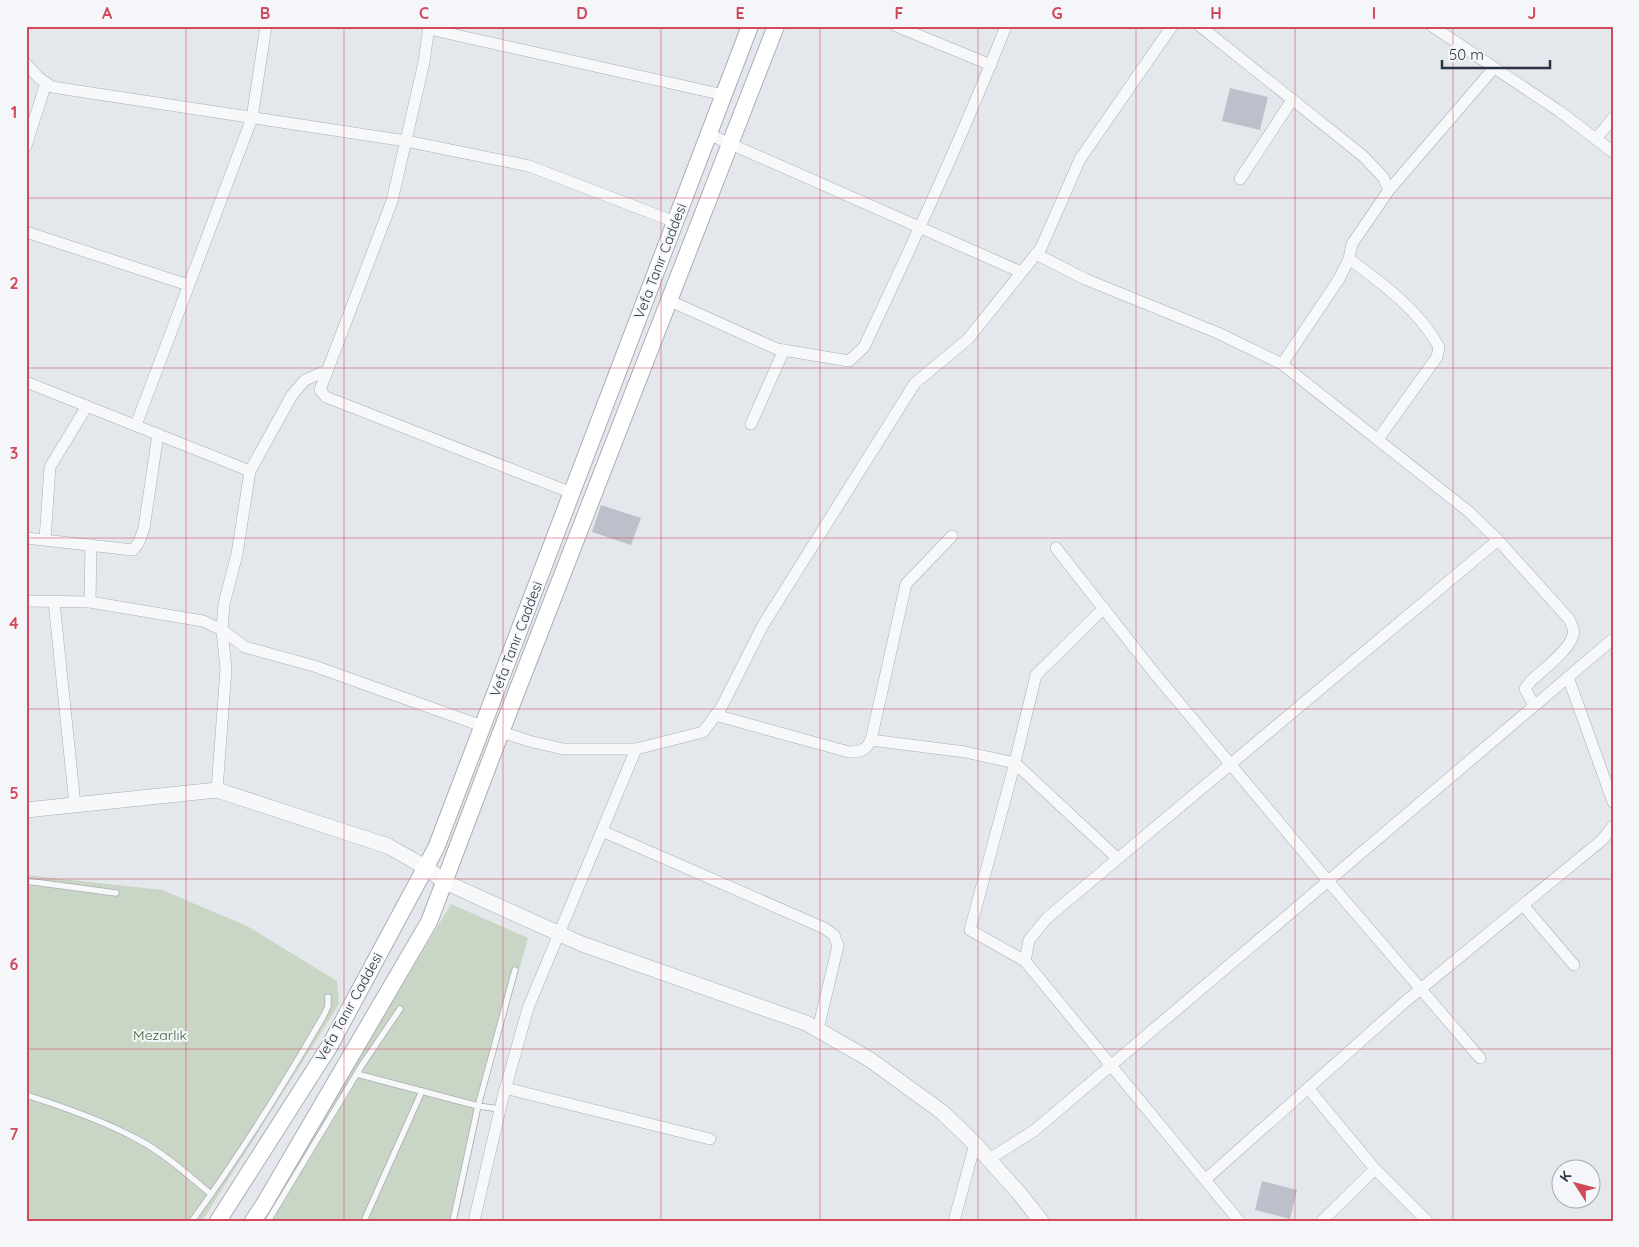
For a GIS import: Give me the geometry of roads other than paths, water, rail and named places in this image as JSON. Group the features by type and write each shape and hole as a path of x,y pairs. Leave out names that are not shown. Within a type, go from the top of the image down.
{"main road":[{"name":"Vefa Tanır Caddesi","path":"218,1221 329,1047 436,848 750,26"},
{"name":"Vefa Tanır Caddesi","path":"253,1221 429,922 668,300 776,26"}],"street":[{"path":"136,425 252,118 266,26"},
{"path":"896,26 991,65"},
{"path":"668,300 777,349 849,361 857,355 864,348 921,228 970,118 1006,26"},
{"path":"501,732 563,749 636,749 703,732 721,708 763,625 915,383 968,339 1041,248 1080,159 1172,26"},
{"path":"1200,26 1363,156 1383,177 1389,190"},
{"path":"1432,26 1559,112 1613,152"},
{"path":"572,493 326,397 320,390 392,201 424,62 429,27 724,94"},
{"path":"26,64 52,87 406,141 529,166 675,222"},
{"path":"1282,364 1339,279 1349,260 1352,244 1389,190 1494,68"},
{"path":"26,146 46,83"},
{"path":"1240,179 1292,100"},
{"path":"1596,139 1613,118"},
{"path":"708,134 1021,272"},
{"path":"26,232 188,285"},
{"path":"1036,254 1086,279 1218,333 1282,364 1468,510 1498,540 1569,620 1574,634 1568,646 1525,689 1534,705"},
{"path":"1349,260 1419,316 1439,347 1437,357 1378,439"},
{"path":"751,424 784,350"},
{"path":"217,790 226,669 222,630 224,604 237,554 250,471 292,395 305,380 326,371"},
{"path":"26,382 250,471"},
{"path":"45,539 50,467 87,406"},
{"path":"26,538 133,550 139,542 144,528 158,434"},
{"path":"715,715 849,752 860,752 867,748 871,740 906,584 952,536"},
{"path":"1025,961 1028,940 1047,918 1498,540"},
{"path":"90,602 91,545"},
{"path":"1056,548 1155,674 1328,881 1480,1058"},
{"path":"26,601 90,602 203,621 222,630 245,647 314,666 482,726"},
{"path":"54,602 75,805"},
{"path":"1104,608 1036,675 1015,763 970,930 1025,961 1239,1221"},
{"path":"988,1160 1035,1130 1613,639"},
{"path":"1568,677 1613,802"},
{"path":"871,740 965,752 1015,763 1117,858"},
{"path":"474,1221 505,1088 528,1008 636,749"},
{"path":"26,810 217,790 388,846 426,867 444,882 582,944 806,1022 869,1059 935,1106 975,1144 1019,1193 1041,1221"},
{"path":"1206,1179 1421,989 1602,840 1613,826"},
{"path":"602,831 824,928 834,935 838,946 818,1029"},
{"path":"1523,905 1574,964"},
{"path":"505,1088 710,1139"},
{"path":"1308,1088 1375,1169 1427,1221"},
{"path":"954,1221 975,1144"},
{"path":"1322,1221 1375,1169"}],"lane":[{"path":"26,881 116,893"},
{"path":"453,1221 478,1106 515,970"},
{"path":"192,1221 246,1144 319,1024 328,1006 328,997"},
{"path":"268,1221 356,1074 400,1010"},
{"path":"356,1074 478,1106 500,1109"},
{"path":"364,1221 422,1091"},
{"path":"26,1095 118,1129 139,1140 170,1161 211,1194"}],"park label":[{"name":"Mezarlık","path":"160,1035"}]}
